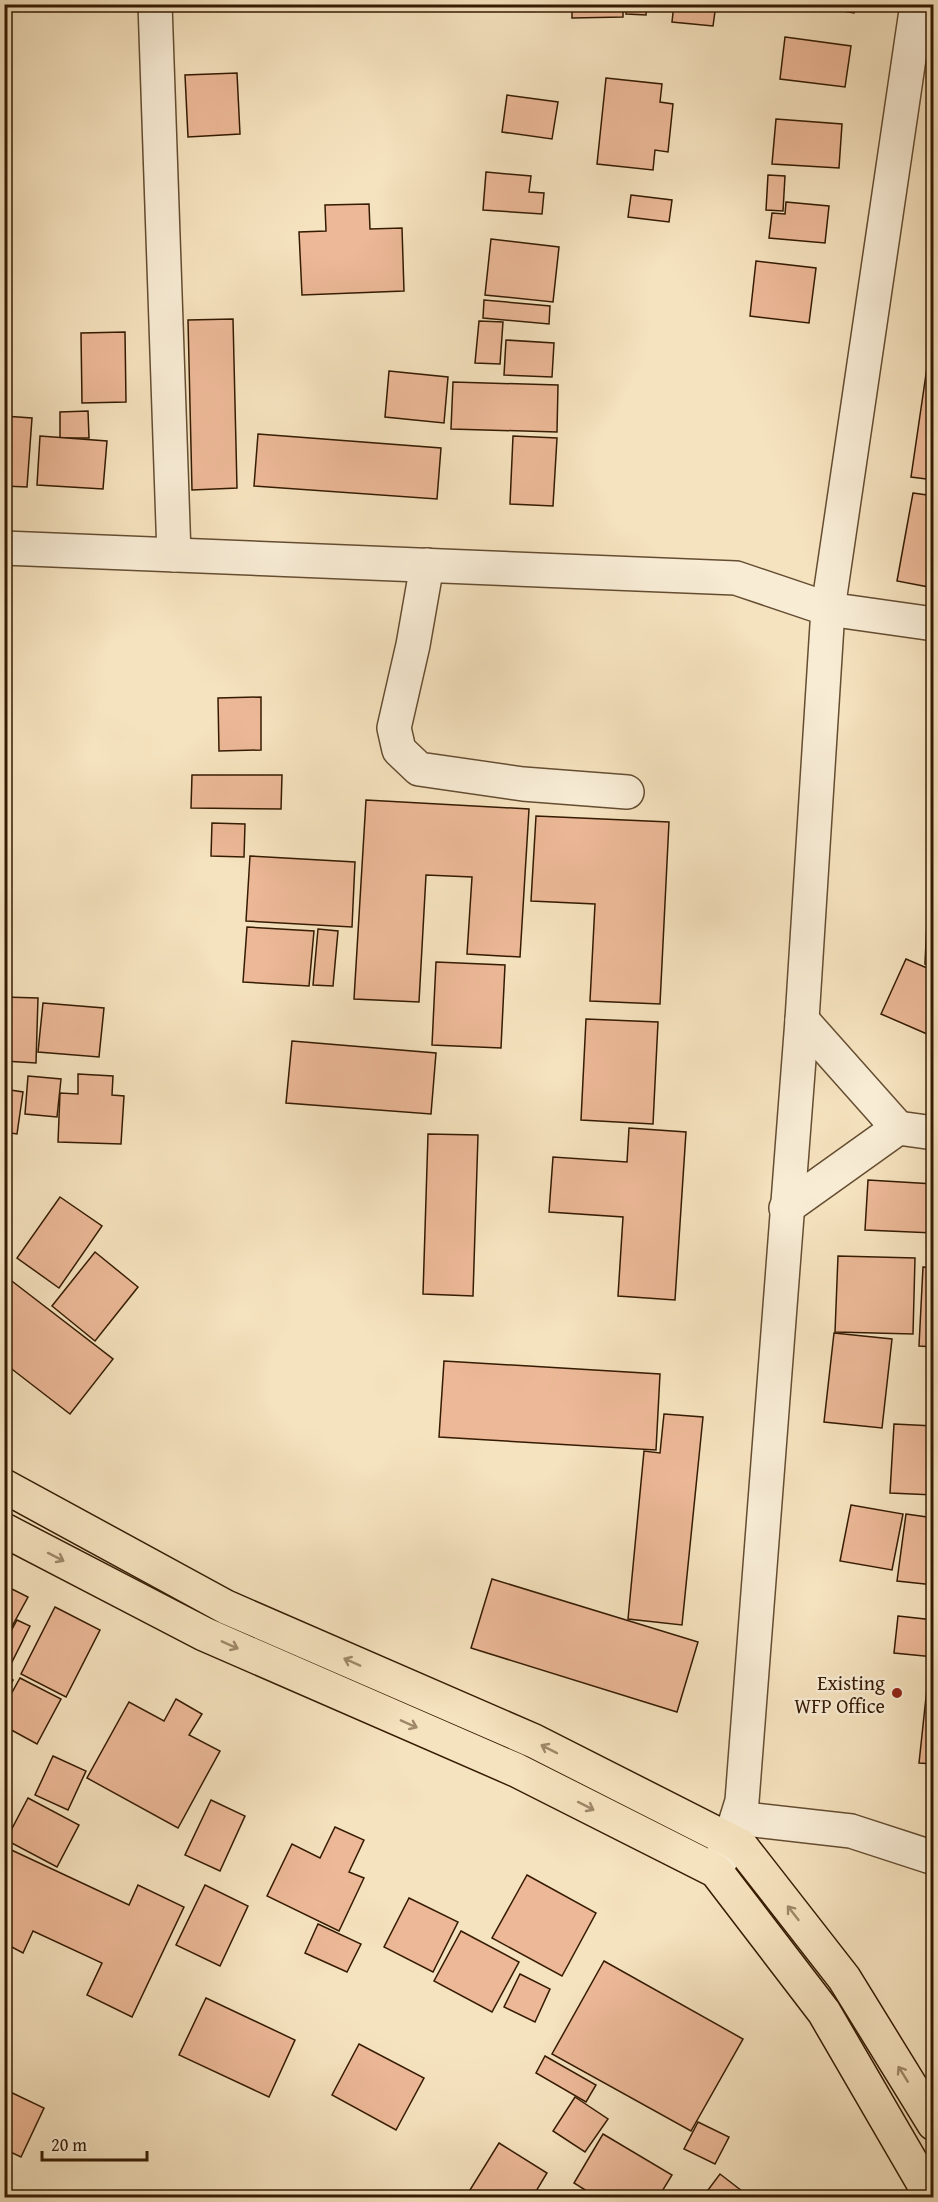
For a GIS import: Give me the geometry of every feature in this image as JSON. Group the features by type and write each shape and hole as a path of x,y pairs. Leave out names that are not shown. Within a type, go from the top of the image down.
{"main road":[{"path":"4,1486 226,1607 734,1829 741,1846 844,1978 933,2124"},
{"path":"4,1530 204,1634 516,1770 716,1871 824,2012 932,2198"}],"street":[{"path":"154,4 174,555"},
{"path":"716,1871 734,1829 742,1801 802,1020 828,609 917,4"},
{"path":"4,548 736,578 828,609 933,624"},
{"path":"427,566 413,645 394,728 399,750 419,769 523,784 627,792"},
{"path":"802,1020 898,1128 933,1133"},
{"path":"786,1208 898,1128"},
{"path":"734,1829 851,1831 933,1858"}],"building":[{"path":"572,4 623,4 623,17 572,18"},
{"path":"627,4 647,4 646,15 626,14"},
{"path":"674,4 716,4 713,26 672,22"},
{"path":"801,4 855,4 854,13"},
{"path":"785,37 851,46 845,87 780,79"},
{"path":"237,73 240,134 188,137 185,75"},
{"path":"606,78 662,84 660,102 673,104 668,152 655,150 653,170 597,164"},
{"path":"507,95 558,102 552,139 502,132"},
{"path":"776,119 842,124 839,168 772,164"},
{"path":"486,172 531,176 529,192 544,193 542,214 483,210"},
{"path":"768,175 785,176 783,211 766,210"},
{"path":"631,195 672,200 669,222 628,217"},
{"path":"786,202 829,206 825,243 769,238 772,213 785,214"},
{"path":"369,204 370,229 402,228 404,291 302,295 299,232 326,231 325,205"},
{"path":"491,239 559,247 553,302 485,295"},
{"path":"756,261 816,268 809,323 750,316"},
{"path":"484,300 550,306 549,324 483,318"},
{"path":"233,319 237,488 192,490 188,320"},
{"path":"479,321 503,322 500,364 475,363"},
{"path":"125,332 126,402 82,403 81,333"},
{"path":"506,340 554,343 552,377 504,375"},
{"path":"931,340 934,341 934,480 911,477"},
{"path":"389,371 448,377 444,423 385,417"},
{"path":"453,382 558,385 557,432 451,429"},
{"path":"88,411 89,438 60,438 60,412"},
{"path":"4,416 32,418 27,487 4,486"},
{"path":"258,434 441,448 437,499 254,486"},
{"path":"40,436 107,441 103,489 37,485"},
{"path":"513,436 557,438 553,506 510,504"},
{"path":"913,493 934,496 934,588 897,581"},
{"path":"261,697 261,750 219,751 218,698"},
{"path":"934,746 934,816 930,816"},
{"path":"192,775 282,775 281,809 191,808"},
{"path":"366,800 529,809 520,957 467,954 472,877 426,875 419,1002 354,999"},
{"path":"536,816 669,822 660,1004 590,1001 595,904 531,901"},
{"path":"212,823 245,824 244,857 211,856"},
{"path":"250,856 355,862 352,927 246,921"},
{"path":"929,874 934,874 934,965 925,964"},
{"path":"247,927 314,931 309,986 243,982"},
{"path":"318,929 338,931 333,986 313,985"},
{"path":"906,959 934,971 934,1037 881,1014"},
{"path":"436,962 505,965 501,1048 432,1045"},
{"path":"4,997 38,998 36,1063 4,1061"},
{"path":"43,1003 104,1008 99,1057 38,1052"},
{"path":"586,1019 658,1022 653,1124 581,1120"},
{"path":"292,1041 436,1053 431,1114 286,1103"},
{"path":"78,1074 113,1076 112,1095 124,1096 121,1144 58,1142 60,1093 78,1094"},
{"path":"28,1076 61,1079 57,1117 25,1114"},
{"path":"4,1089 23,1092 17,1134 4,1132"},
{"path":"629,1128 686,1132 675,1300 618,1296 623,1217 549,1212 553,1157 627,1162"},
{"path":"428,1134 478,1135 473,1296 423,1294"},
{"path":"868,1180 934,1184 934,1233 865,1230"},
{"path":"60,1197 102,1226 59,1288 17,1258"},
{"path":"95,1252 138,1287 95,1341 52,1306"},
{"path":"838,1256 915,1258 913,1334 835,1332"},
{"path":"923,1267 934,1268 934,1347 919,1346"},
{"path":"4,1275 113,1359 70,1414 4,1363"},
{"path":"834,1333 892,1339 882,1428 824,1422"},
{"path":"444,1361 660,1374 656,1450 439,1437"},
{"path":"664,1414 703,1417 682,1625 628,1619 644,1451 660,1453"},
{"path":"894,1424 934,1426 934,1495 890,1493"},
{"path":"851,1505 903,1514 892,1570 840,1561"},
{"path":"906,1514 934,1518 934,1585 897,1581"},
{"path":"492,1579 698,1642 677,1712 471,1648"},
{"path":"4,1585 28,1597 4,1641"},
{"path":"55,1607 100,1630 66,1697 21,1674"},
{"path":"898,1616 934,1620 934,1657 894,1653"},
{"path":"17,1620 30,1626 5,1676 13,1680 4,1698 4,1644"},
{"path":"929,1669 934,1669 934,1764 919,1763"},
{"path":"20,1678 61,1699 37,1744 4,1726 4,1707"},
{"path":"176,1699 202,1714 189,1735 220,1751 178,1828 87,1778 129,1702 164,1721"},
{"path":"53,1756 86,1771 68,1810 35,1795"},
{"path":"28,1798 79,1825 57,1867 6,1840"},
{"path":"211,1800 245,1816 220,1871 185,1855"},
{"path":"335,1827 364,1840 349,1872 364,1878 339,1931 267,1896 292,1844 320,1858"},
{"path":"5,1847 129,1905 138,1885 184,1907 132,2017 87,1995 102,1963 33,1931 23,1953 10,1946 4,1958"},
{"path":"527,1875 596,1913 562,1976 492,1938"},
{"path":"205,1885 248,1906 220,1966 176,1945"},
{"path":"409,1898 458,1922 433,1972 384,1947"},
{"path":"318,1924 361,1944 347,1972 305,1953"},
{"path":"461,1931 519,1962 492,2012 434,1981"},
{"path":"604,1961 743,2039 691,2131 552,2054"},
{"path":"520,1974 550,1989 535,2022 504,2007"},
{"path":"206,1998 295,2040 269,2097 179,2055"},
{"path":"359,2044 424,2078 396,2130 332,2095"},
{"path":"545,2056 596,2085 586,2102 536,2073"},
{"path":"4,2089 44,2108 21,2157 4,2149"},
{"path":"575,2097 608,2119 585,2152 553,2131"},
{"path":"698,2122 729,2137 715,2164 684,2149"},
{"path":"603,2134 672,2175 658,2198 598,2198 574,2183"},
{"path":"499,2143 547,2173 532,2198 465,2198"},
{"path":"720,2174 751,2198 702,2198"}],"place":[{"name":"Existing WFP Office","path":"897,1693"}]}
